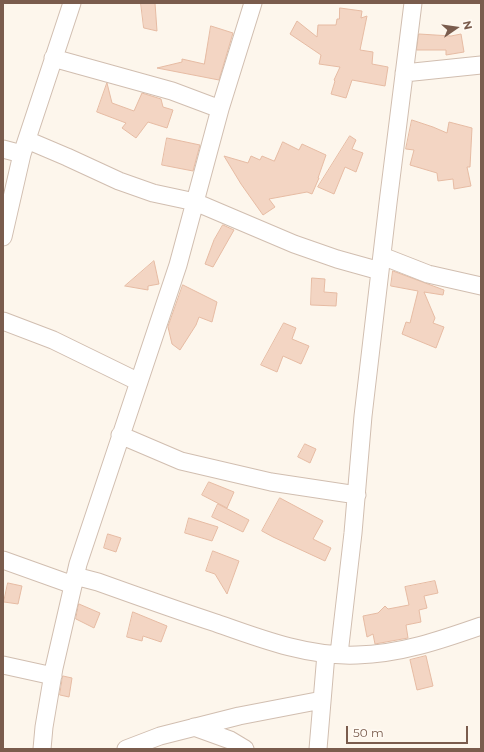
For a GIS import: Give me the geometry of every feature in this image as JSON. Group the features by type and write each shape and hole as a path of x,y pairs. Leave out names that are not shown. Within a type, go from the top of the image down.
{"street":[{"path":"3,237 24,147 72,3"},
{"path":"42,749 44,727 53,676 78,564 178,265 220,109 253,3"},
{"path":"318,749 322,700 332,654 357,495 364,416 381,264 413,3"},
{"path":"53,58 172,91 220,109"},
{"path":"404,73 481,65"},
{"path":"3,149 24,147 68,157 119,181 152,192 195,202 294,244 337,259 381,264 481,286"},
{"path":"3,321 53,340 139,382"},
{"path":"120,435 181,461 271,482 357,495"},
{"path":"3,560 74,580 98,582 272,643 316,653 357,656 406,650 481,626"},
{"path":"3,666 53,676"},
{"path":"126,749 160,736 194,727 239,716 322,700"},
{"path":"194,727 230,740 245,749"}],"building":[{"path":"141,3 155,3 157,31 144,28"},
{"path":"340,8 362,11 361,18 367,16 360,50 373,52 372,64 388,67 385,86 352,80 346,98 331,94 334,80 340,67 319,64 321,55 290,34 297,21 317,37 318,25 336,25 337,19 339,19"},
{"path":"211,26 233,33 219,80 157,68 182,62 182,59 204,64"},
{"path":"419,34 451,36 461,34 464,52 446,55 446,50 417,50"},
{"path":"107,83 112,103 134,111 142,93 161,99 163,107 173,110 167,128 148,122 136,138 122,128 126,123 97,112"},
{"path":"412,120 447,133 449,122 472,128 470,167 467,167 471,186 454,189 453,179 438,181 437,173 410,165 414,150 406,149"},
{"path":"350,136 356,140 352,149 363,153 356,172 345,167 334,194 318,187"},
{"path":"167,138 200,145 193,171 162,165"},
{"path":"283,142 299,150 302,144 326,155 312,194 307,192 269,199 275,207 263,215 241,184 224,156 248,163 251,156 260,160 262,156 274,161"},
{"path":"223,225 234,230 213,267 205,264 214,240"},
{"path":"154,261 159,284 148,286 148,290 125,286"},
{"path":"393,271 444,290 443,295 424,292 435,318 433,323 444,327 436,348 402,334 406,322 410,323 418,291 391,286"},
{"path":"312,278 325,279 324,292 337,293 336,306 311,305"},
{"path":"183,285 217,302 212,322 199,317 196,325 180,350 172,344 168,327"},
{"path":"284,323 296,328 292,339 309,346 301,364 283,356 277,372 261,365"},
{"path":"305,444 316,449 310,463 298,457"},
{"path":"209,482 234,492 227,508 202,495"},
{"path":"280,498 323,521 313,539 331,548 325,561 262,531"},
{"path":"218,504 249,520 243,532 212,517"},
{"path":"189,518 218,527 212,541 185,533"},
{"path":"108,534 121,538 116,552 104,548"},
{"path":"213,551 239,561 227,594 215,574 206,571"},
{"path":"435,581 438,593 424,596 427,608 419,610 421,622 406,625 408,638 375,644 373,634 367,637 363,616 378,613 385,606 388,609 409,605 405,587"},
{"path":"8,583 22,586 18,604 4,602"},
{"path":"79,604 100,613 94,628 76,619"},
{"path":"133,612 167,626 161,642 143,636 142,641 127,637"},
{"path":"426,656 433,686 417,690 410,660"},
{"path":"63,676 72,678 69,697 60,695"}]}
